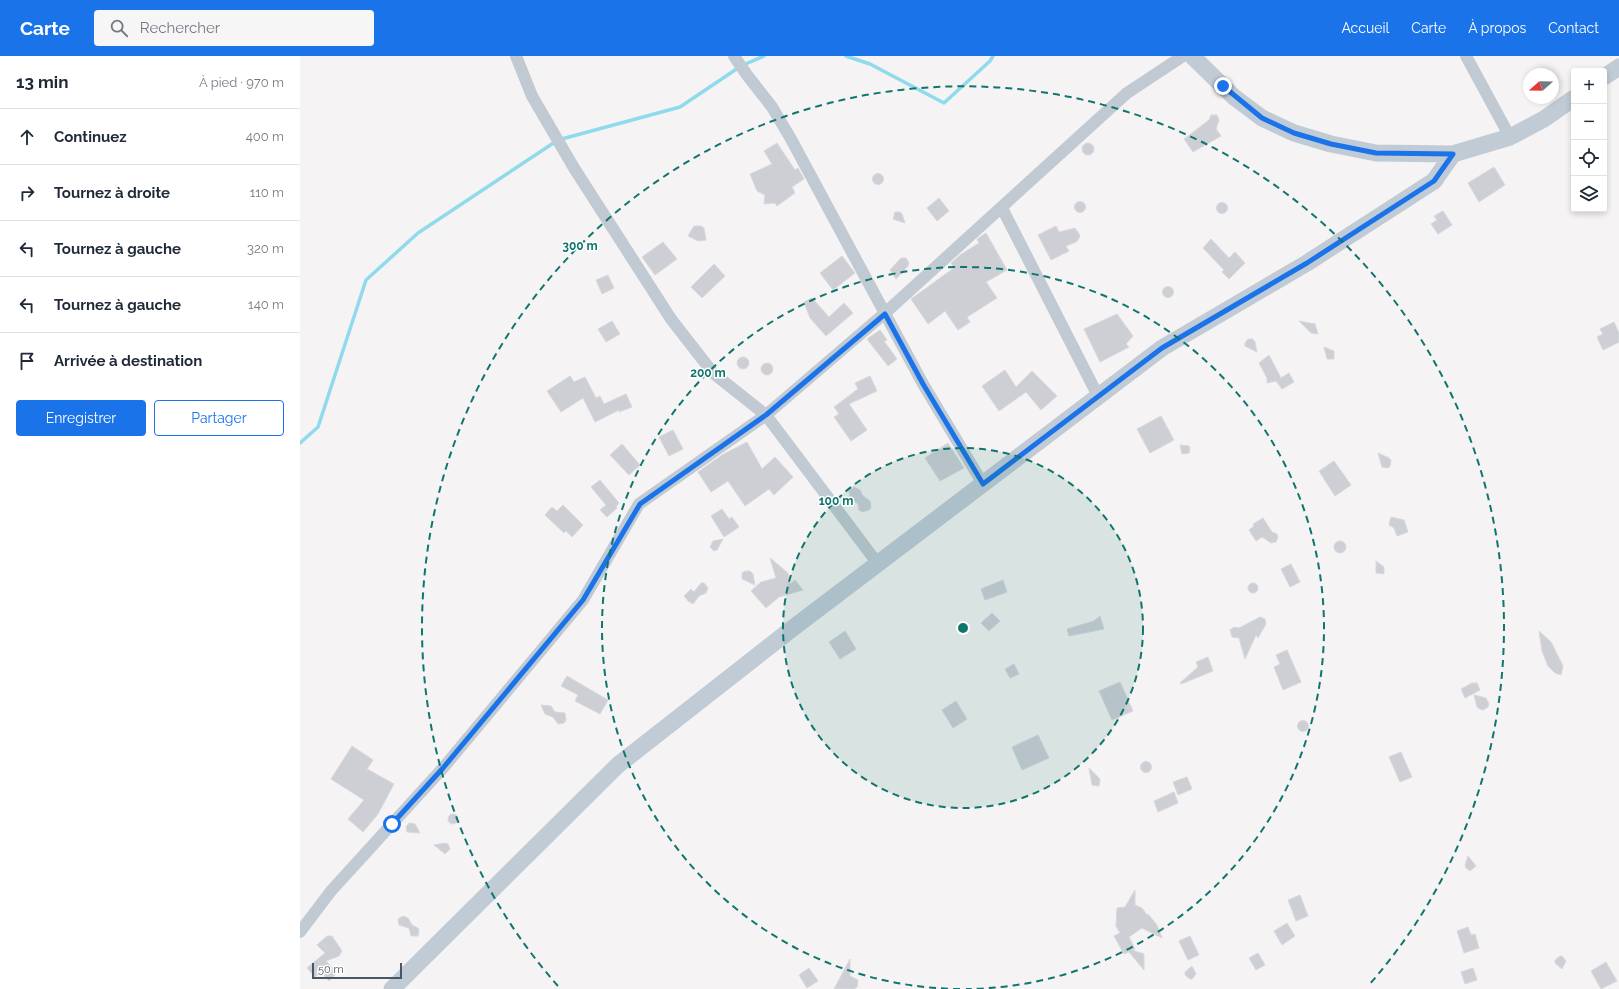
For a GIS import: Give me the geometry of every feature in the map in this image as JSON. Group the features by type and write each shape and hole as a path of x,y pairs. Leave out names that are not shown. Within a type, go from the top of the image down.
{"street":[{"path":"516,56 532,96 574,168 671,319 713,373 766,415 878,564"},
{"path":"734,56 772,107 791,139 923,384 983,484"},
{"path":"300,932 330,891 443,768 583,600 640,504 766,415 885,314 1127,92 1183,56"},
{"path":"1192,56 1234,97 1262,118 1294,133 1331,144 1376,153 1453,154 1510,137 1544,119 1571,100"},
{"path":"1466,56 1510,137"},
{"path":"1607,75 1619,67"},
{"path":"392,989 618,765 878,564 1162,348 1307,263 1434,181 1453,154"},
{"path":"1002,208 1098,396"}],"building":[{"path":"1211,115 1217,115 1219,120 1216,129 1221,136 1193,152 1184,139 1209,120"},
{"path":"777,143 795,170 798,168 804,179 792,187 795,193 777,206 775,203 764,204 765,195 757,191 750,174 772,164 764,151"},
{"path":"1088,143 1092,145 1094,149 1092,153 1088,155 1084,153 1082,149 1084,145"},
{"path":"1494,167 1505,185 1479,202 1468,183"},
{"path":"876,174 880,174 882,175 882,183 876,184 873,181 873,177"},
{"path":"939,198 949,211 937,221 927,208"},
{"path":"1080,201 1084,203 1086,207 1084,211 1080,213 1076,211 1074,207 1076,203"},
{"path":"1222,202 1226,204 1228,208 1226,212 1222,214 1218,212 1216,208 1218,204"},
{"path":"1443,211 1452,225 1438,234 1431,224 1437,220 1434,216"},
{"path":"895,212 900,212 902,214 905,223 893,219"},
{"path":"694,226 701,226 704,228 706,240 698,241 688,236"},
{"path":"1056,226 1059,232 1075,228 1080,237 1076,242 1066,246 1069,251 1051,260 1038,235"},
{"path":"986,233 1007,270 986,282 997,298 967,317 970,322 958,330 945,311 928,324 911,299 954,268 951,263 960,255 979,243 977,239"},
{"path":"1211,239 1229,258 1235,252 1245,263 1229,279 1222,272 1224,270 1203,248"},
{"path":"663,242 677,259 655,275 642,257"},
{"path":"842,256 855,273 833,290 820,273"},
{"path":"901,258 906,258 909,263 896,279 890,270"},
{"path":"714,264 725,276 702,298 691,287"},
{"path":"608,275 614,288 602,294 596,280"},
{"path":"1168,286 1172,288 1174,292 1172,296 1168,298 1164,296 1162,292 1164,288"},
{"path":"812,298 829,317 844,303 853,313 826,336 810,318 804,302"},
{"path":"1117,314 1133,336 1126,344 1129,347 1100,362 1084,329"},
{"path":"612,321 620,334 606,342 598,329"},
{"path":"1299,321 1315,324 1318,334 1311,333"},
{"path":"1614,322 1619,333 1619,342 1603,350 1597,337 1603,334 1600,329"},
{"path":"880,330 887,340 884,341 897,359 888,366 867,339"},
{"path":"1248,339 1253,339 1257,352 1245,346"},
{"path":"1324,347 1334,351 1334,359 1327,359"},
{"path":"1269,355 1281,378 1289,373 1294,382 1282,389 1276,381 1267,383 1267,378 1259,363"},
{"path":"745,357 748,358 748,368 741,369 738,368 737,361 738,358"},
{"path":"765,363 769,363 773,369 769,375 765,375 761,371 761,367"},
{"path":"1005,370 1016,387 1032,371 1057,396 1041,410 1026,392 999,411 982,386"},
{"path":"570,376 574,382 585,377 596,398 600,396 604,404 626,394 632,407 619,412 619,410 595,422 583,398 561,412 547,391"},
{"path":"870,376 877,391 849,404 867,430 851,441 834,417 839,414 834,407 858,389 855,383"},
{"path":"1161,416 1174,440 1150,453 1137,429"},
{"path":"673,430 683,449 669,456 659,437"},
{"path":"747,442 762,469 775,457 793,477 774,495 769,489 745,506 728,481 711,492 698,472 722,455"},
{"path":"948,443 964,468 940,481 925,458"},
{"path":"622,444 640,465 629,475 610,455"},
{"path":"1180,445 1189,446 1189,453 1182,454"},
{"path":"1378,453 1391,460 1388,468 1382,467"},
{"path":"1334,461 1351,485 1335,496 1319,471"},
{"path":"600,480 619,503 616,507 617,508 607,517 600,510 606,505 591,487"},
{"path":"854,487 860,490 863,496 870,501 871,508 869,510 862,512 859,510 858,504 850,498 849,491"},
{"path":"563,505 583,525 572,537 566,531 564,533 545,515 552,507 557,511"},
{"path":"722,509 729,519 732,517 739,527 724,537 711,516"},
{"path":"1391,517 1404,520 1408,532 1397,536 1394,528 1389,525"},
{"path":"1263,518 1272,532 1277,534 1278,537 1276,542 1271,543 1262,537 1256,541 1249,530 1254,526 1253,524"},
{"path":"723,539 717,550 714,551 710,547 713,541"},
{"path":"1342,541 1345,542 1345,552 1338,553 1335,552 1334,545 1335,542"},
{"path":"770,558 788,573 790,584 795,580 803,590 779,597 766,608 751,591 761,582 776,578"},
{"path":"1376,561 1384,567 1384,574 1376,573"},
{"path":"1291,564 1300,582 1290,587 1281,569"},
{"path":"745,571 750,571 753,574 755,585 742,579 742,573"},
{"path":"1003,580 1007,592 985,600 981,589"},
{"path":"701,583 704,583 708,588 706,593 699,596 693,604 684,596 691,589 694,592"},
{"path":"1251,583 1255,583 1257,584 1257,592 1251,593 1248,590 1248,586"},
{"path":"992,613 1000,621 989,631 981,623"},
{"path":"1100,616 1104,629 1069,636 1067,629 1094,621"},
{"path":"1260,617 1265,619 1266,624 1258,638 1256,635 1245,659 1239,638 1232,637 1230,630 1234,627 1239,628"},
{"path":"845,631 856,649 840,659 829,642"},
{"path":"1539,631 1551,642 1563,666 1561,675 1555,673 1548,666 1542,651"},
{"path":"1287,650 1301,682 1283,690 1274,667 1280,664 1276,655"},
{"path":"1208,657 1213,671 1181,684 1180,683 1198,667 1196,662"},
{"path":"1014,664 1019,674 1010,678 1005,669"},
{"path":"567,676 608,700 600,714 575,701 578,695 561,686"},
{"path":"1120,682 1133,711 1112,720 1099,691"},
{"path":"1472,683 1477,683 1480,690 1465,698 1461,689"},
{"path":"1474,695 1486,698 1489,704 1488,707 1483,710 1477,707"},
{"path":"956,701 967,719 953,728 942,710"},
{"path":"541,705 551,706 555,712 565,713 566,720 564,723 558,724 553,717 545,714"},
{"path":"1303,720 1307,722 1309,726 1307,730 1303,732 1299,730 1297,726 1299,722"},
{"path":"1038,735 1049,758 1022,770 1012,747"},
{"path":"352,746 373,760 367,769 394,784 378,814 363,832 348,819 364,800 331,779"},
{"path":"1401,752 1412,777 1400,782 1389,757"},
{"path":"1144,762 1148,762 1150,763 1150,771 1144,772 1141,769 1141,765"},
{"path":"1089,768 1100,779 1099,786 1092,785"},
{"path":"1187,777 1192,789 1178,795 1173,782"},
{"path":"1174,792 1178,803 1158,812 1154,801"},
{"path":"451,814 455,814 457,815 457,823 451,824 448,821 448,817"},
{"path":"409,823 415,824 420,833 407,832 406,827"},
{"path":"445,843 448,844 450,849 445,854 434,845"},
{"path":"1468,856 1476,866 1470,871 1465,865"},
{"path":"1135,890 1135,905 1142,908 1157,925 1162,938 1142,928 1129,937 1135,949 1132,950 1144,954 1144,970 1129,952 1124,954 1114,936 1120,933 1116,926 1117,908 1125,907"},
{"path":"1300,895 1308,916 1296,921 1288,900"},
{"path":"403,916 408,918 412,925 418,928 418,936 411,936 409,928 399,925 398,919"},
{"path":"1287,923 1295,936 1282,945 1274,931"},
{"path":"1468,927 1471,935 1475,934 1479,948 1464,953 1457,931"},
{"path":"327,936 332,936 342,951 339,956 326,961 337,973 329,981 321,972 315,977 307,968 325,953 317,945"},
{"path":"1190,936 1199,955 1188,960 1179,941"},
{"path":"1258,953 1265,965 1256,970 1249,958"},
{"path":"1562,956 1566,961 1562,969 1555,963 1555,960"},
{"path":"850,959 850,976 858,980 857,987 854,989 834,989"},
{"path":"1606,962 1617,981 1601,989 1591,971"},
{"path":"1192,966 1196,974 1192,979 1190,979 1185,975 1185,972"},
{"path":"809,968 818,981 807,988 799,975"},
{"path":"1473,968 1477,980 1465,984 1461,972"}],"waterway":[{"path":"300,443 318,427 366,280 418,233 558,140 680,107 741,66 764,56"},
{"path":"846,56 870,64 944,103 990,61 993,56"}],"route":[{"path":"392,824 443,768 583,600 640,504 766,415 885,314 923,384 983,484 1162,348 1307,263 1434,181 1453,154 1415,155 1376,153 1331,144 1294,133 1262,118 1234,97 1223,86"}]}
